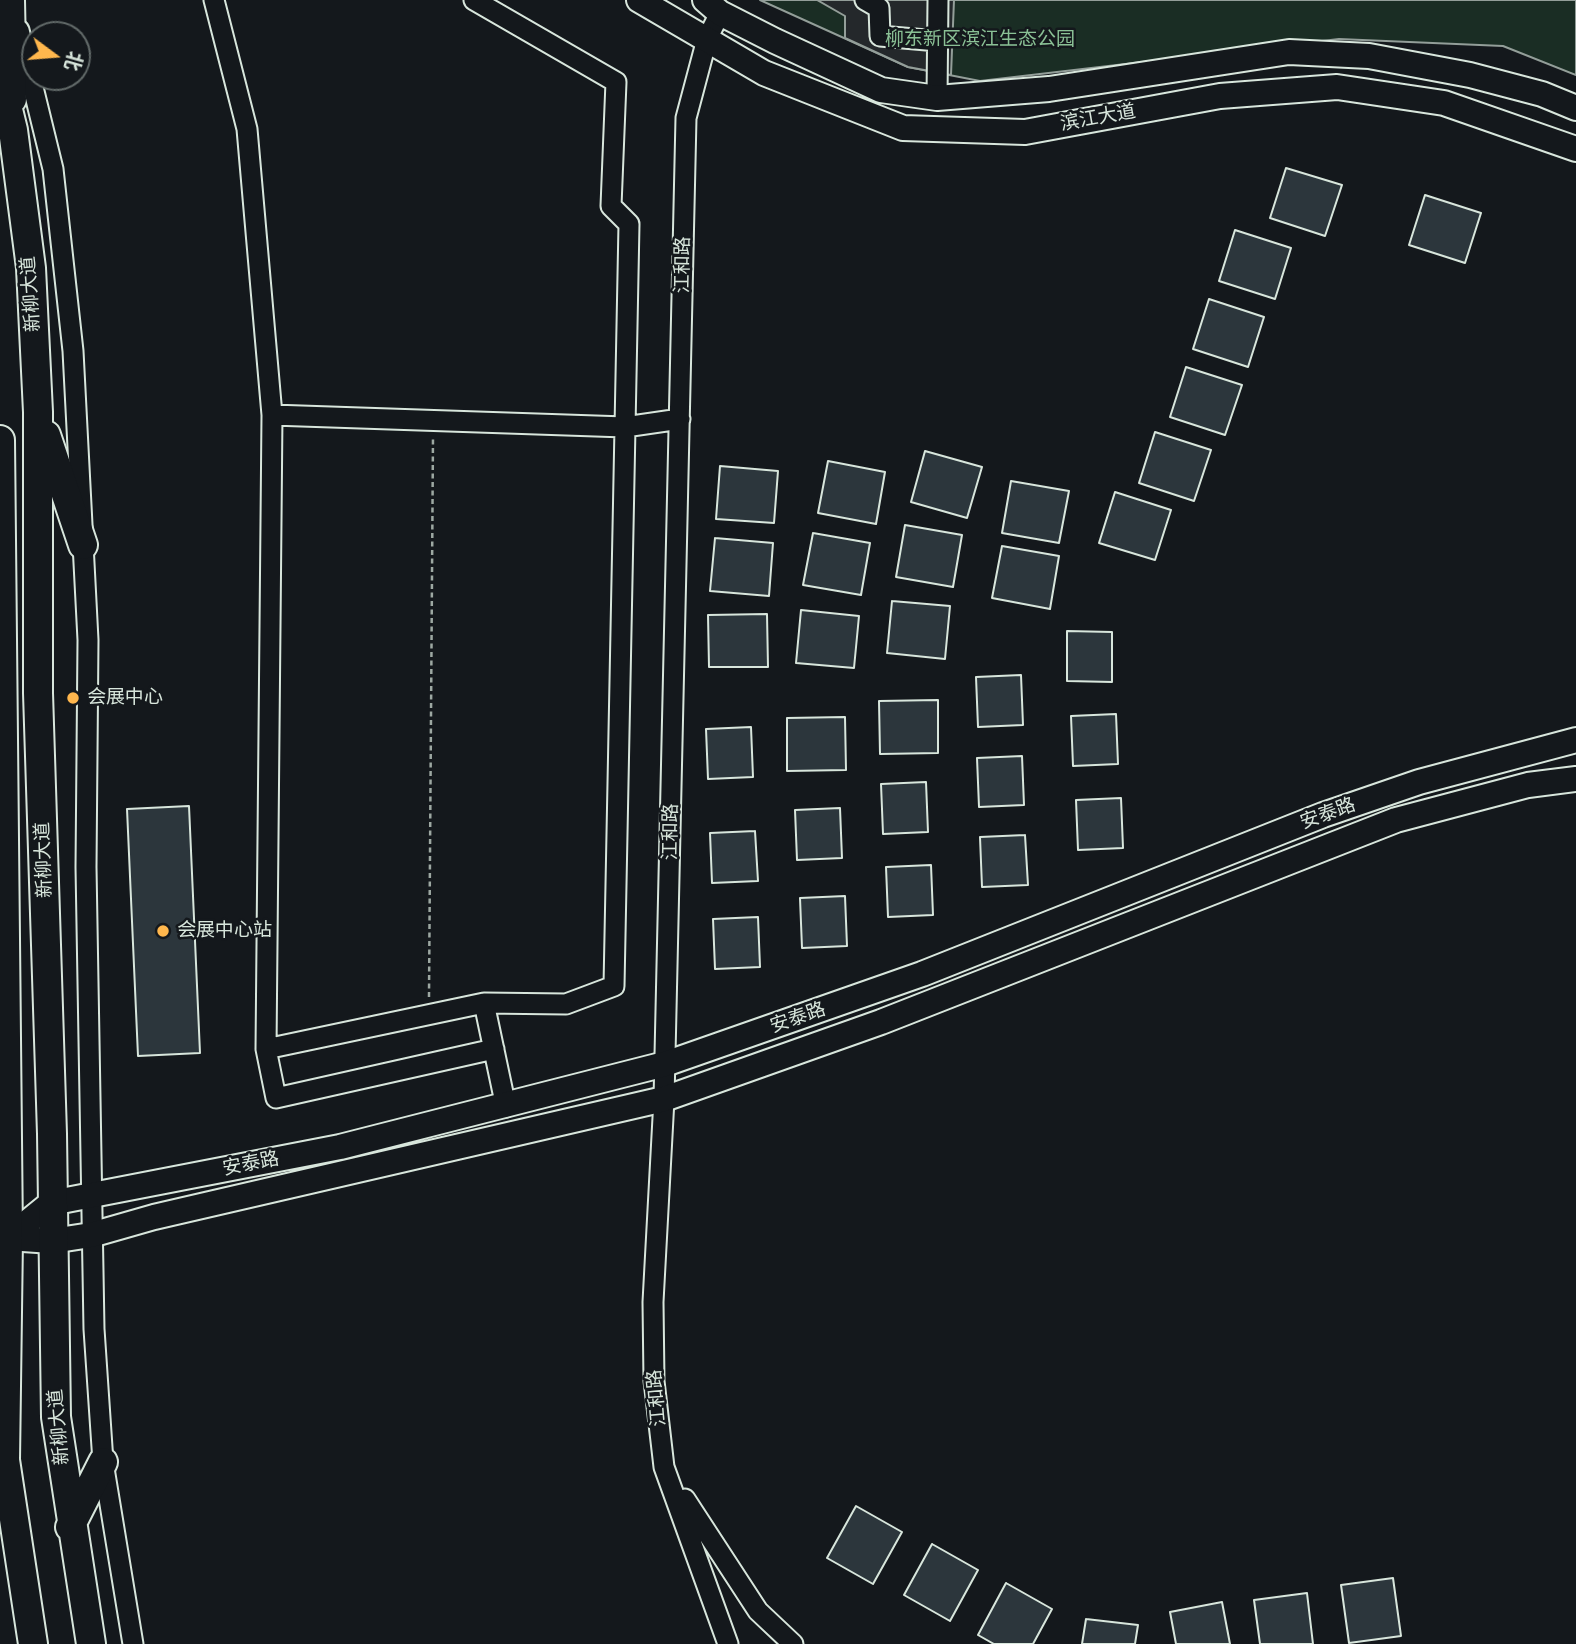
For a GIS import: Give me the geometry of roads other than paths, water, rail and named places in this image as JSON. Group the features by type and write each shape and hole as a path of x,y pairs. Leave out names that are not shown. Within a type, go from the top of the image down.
{"highway":[{"path":"11,0 13,130"},
{"name":"新柳大道","path":"0,77 13,130 31,268 38,412 38,693 52,1134 56,1417 91,1644"},
{"path":"38,412 83,545"},
{"name":"新柳大道","path":"0,440 5,1460 33,1644"},
{"path":"71,1527 103,1462"}],"main road":[{"name":"滨江大道","path":"639,0 764,73 903,128 1025,132 1220,96 1337,87 1444,103 1576,149"},
{"name":"滨江大道","path":"713,6 881,90 937,98 1049,89 1289,52 1369,55 1471,75 1542,94 1576,108"},
{"name":"安泰路","path":"51,1203 340,1147 506,1107 665,1064 922,974 1323,815 1419,782 1576,740"},
{"name":"安泰路","path":"4,1237 52,1241 91,1235 154,1217 664,1098 894,1017 1396,820 1528,785 1576,779"},
{"path":"4,1237 51,1203"}],"street":[{"path":"11,0 53,169 73,351 88,640 86,867 91,1235 103,1462 133,1644"},
{"path":"214,0 247,129 271,415 266,1049 276,1098 494,1049"},
{"path":"266,1049 484,1003 566,1003 614,986 629,224 611,206 616,82 474,0"},
{"path":"865,0 879,8 880,36 938,41"},
{"path":"937,98 938,0"},
{"name":"江和路","path":"713,6 687,118 665,1064 653,1302 654,1381 664,1467 728,1644"},
{"path":"271,415 625,426 680,419"},
{"path":"484,1003 506,1107"},
{"path":"664,1467 758,1611 793,1644"}],"place":[{"name":"会展中心","path":"73,698"},
{"name":"会展中心站","path":"163,931"}],"park label":[{"name":"柳东新区滨江生态公园","path":"980,40"}]}
